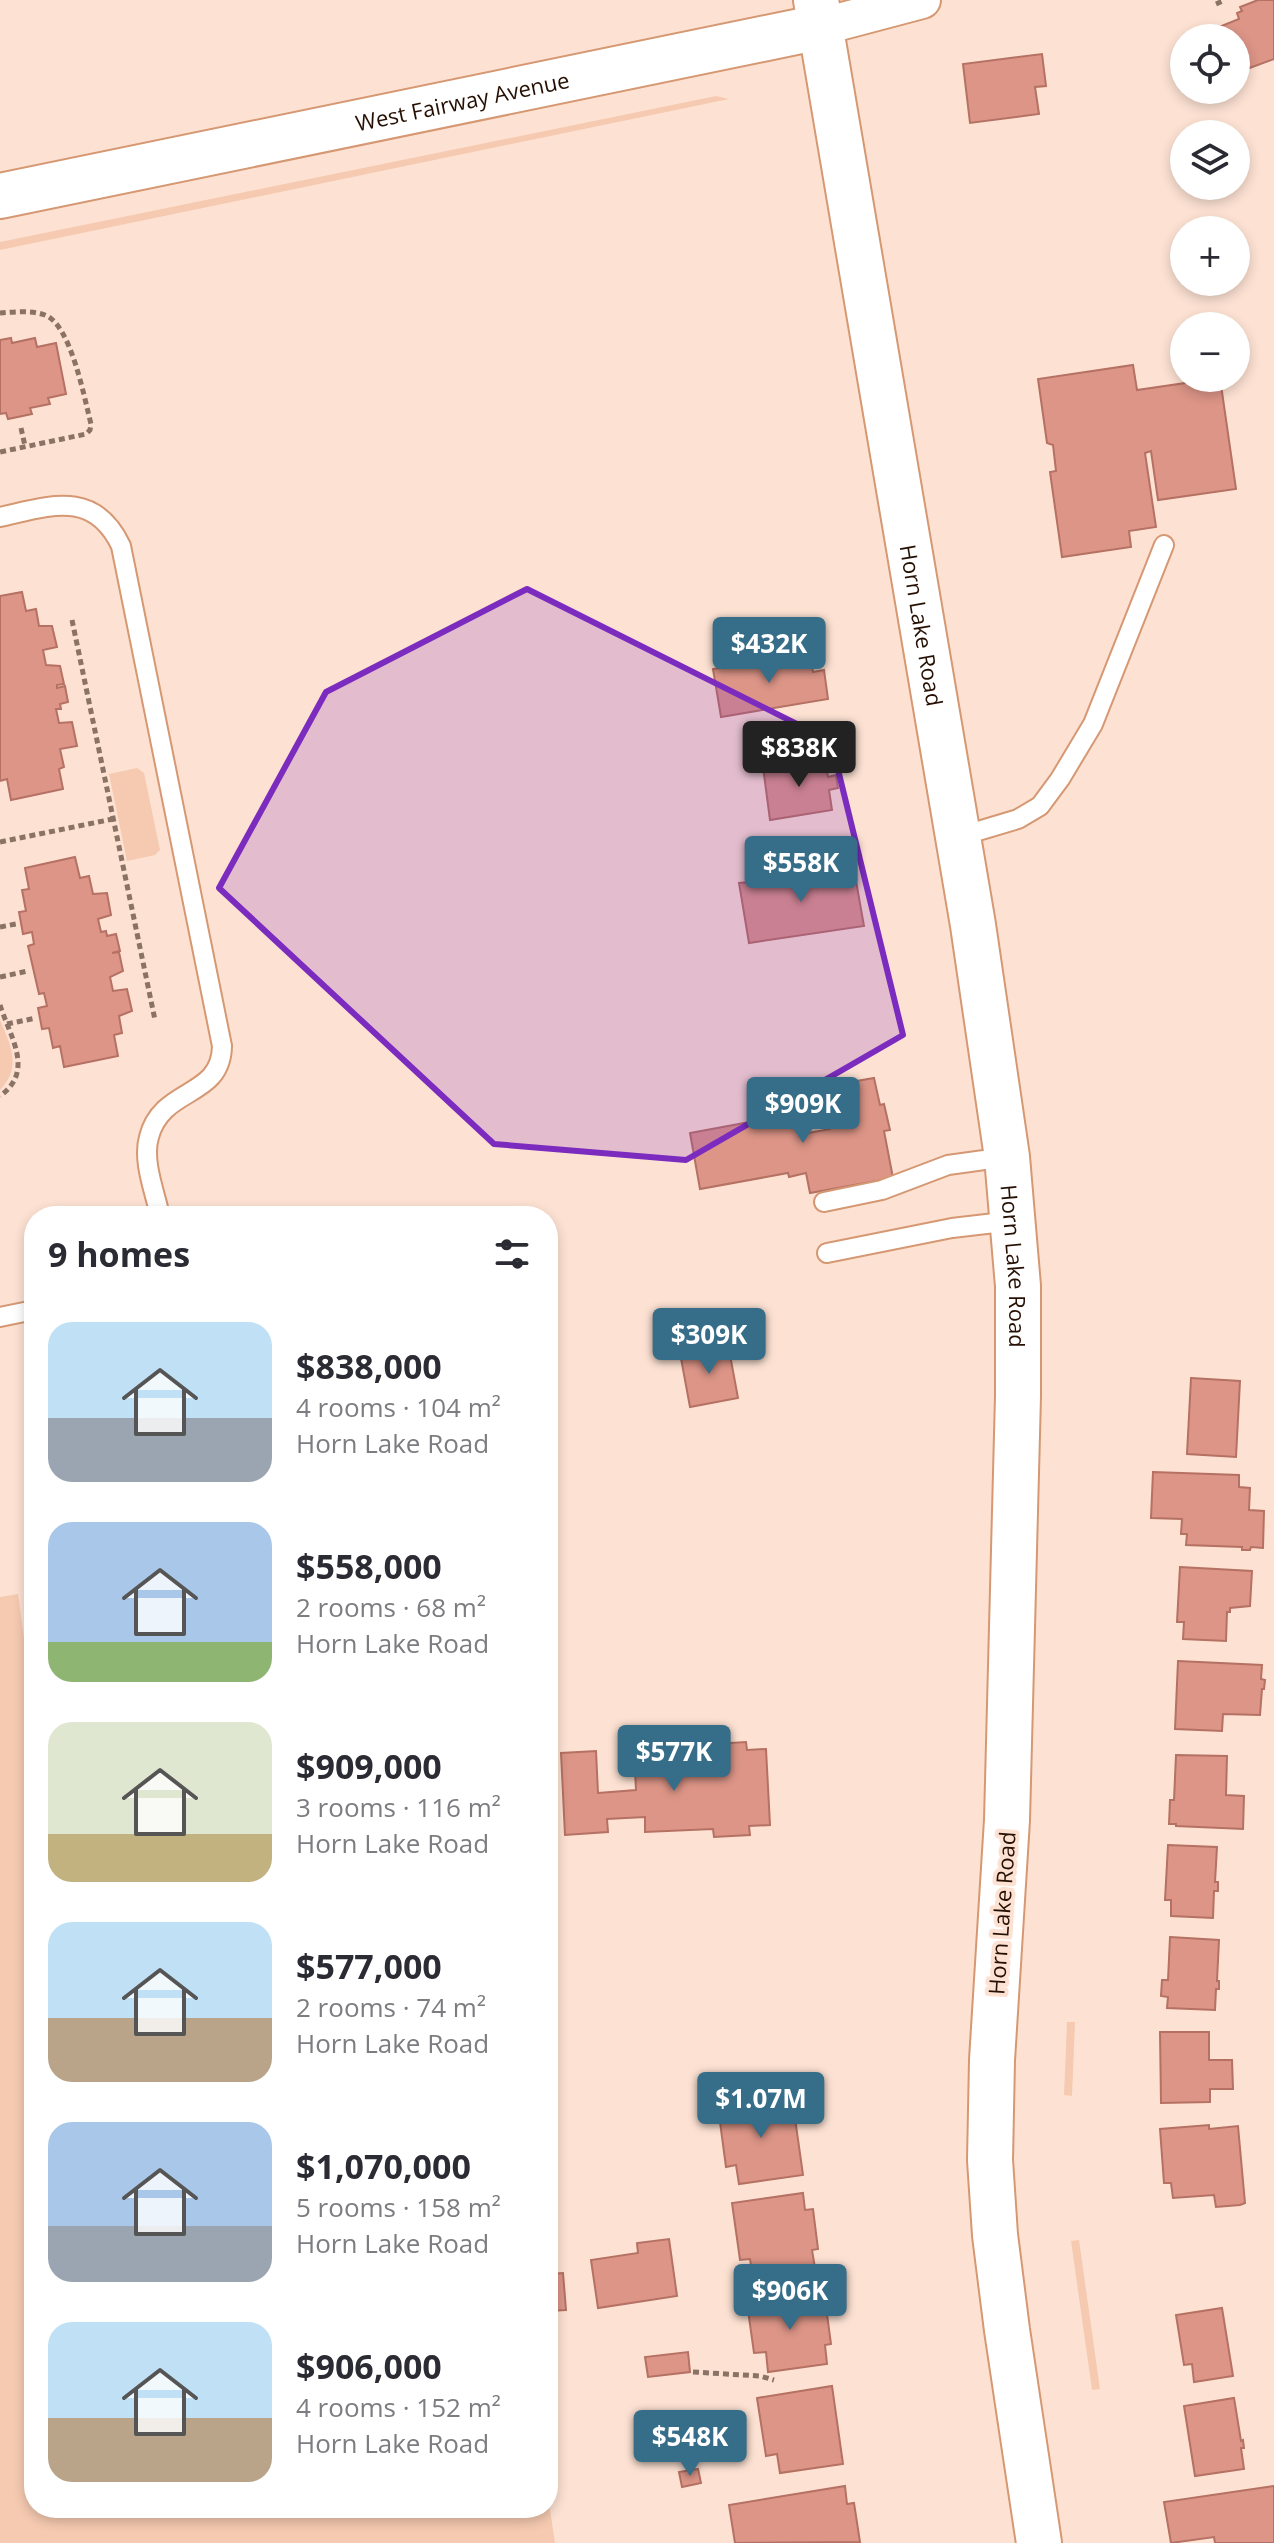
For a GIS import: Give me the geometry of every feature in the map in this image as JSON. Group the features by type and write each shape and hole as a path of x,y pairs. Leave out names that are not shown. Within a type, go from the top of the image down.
{"main road":[{"name":"West Fairway Avenue","path":"0,196 818,14"},
{"name":"Horn Lake Road","path":"818,14 994,1053 1007,1157 1018,1286 1015,1546 1007,1820 992,2060 990,2160 995,2235 1007,2330 1039,2543"}],"street":[{"name":"West Fairway Avenue","path":"818,14 922,0"}],"lane":[{"path":"0,517 53,505 72,505 90,510 100,518 114,531 121,546 222,1046 222,1060 217,1071 207,1082 172,1102 159,1116 149,1136 147,1154 158,1206"},
{"path":"958,837 1018,819 1040,806 1060,779 1093,724 1164,545"},
{"path":"824,1202 882,1190 948,1165 1007,1157"},
{"path":"827,1253 952,1228 1012,1221"},
{"path":"0,1317 24,1312"}],"path":[{"path":"1216,4 1225,0"},
{"path":"0,313 43,314 57,322 67,342 91,424 86,434 0,452"},
{"path":"21,428 25,446"},
{"path":"72,620 155,1020"},
{"path":"0,842 113,819"},
{"path":"0,927 16,924"},
{"path":"0,977 28,971"},
{"path":"0,1005 20,1063 17,1077 9,1090 0,1096"},
{"path":"7,1024 36,1018"},
{"path":"693,2372 760,2376 774,2380"}],"highlighted area":[{"path":"527,589 831,741 903,1035 686,1160 494,1144 219,888 326,692"}],"shaded area":[{"path":"716,96 729,99 0,250 0,242"},
{"path":"137,768 144,773 160,850 155,855 127,861 109,774"},
{"path":"0,1020 11,1048 13,1065 0,1090"},
{"path":"18,1594 24,1638 24,2518 551,2518 555,2543 0,2543 0,1597"},
{"path":"1067,2022 1075,2022 1072,2096 1064,2095"},
{"path":"1079,2240 1100,2389 1092,2390 1071,2241"}],"building":[{"path":"1258,0 1274,0 1274,59 1250,68 1250,24 1226,24 1239,19 1237,13 1242,11 1240,7"},
{"path":"1042,54 1046,86 1035,87 1039,114 970,123 963,64"},
{"path":"11,338 12,343 35,338 37,347 56,343 66,394 48,398 50,404 30,408 32,414 8,419 6,413 0,414 0,340"},
{"path":"1133,365 1137,390 1170,385 1170,392 1222,392 1236,489 1158,500 1151,451 1145,453 1156,527 1129,531 1131,547 1062,557 1050,472 1056,471 1053,445 1047,443 1038,379"},
{"path":"22,592 26,611 36,609 39,626 52,626 57,647 43,650 46,665 60,666 64,684 57,685 57,688 65,686 68,702 60,704 61,709 56,709 59,723 72,722 77,746 60,749 64,767 59,769 63,789 11,800 7,779 0,781 0,596"},
{"path":"810,653 813,672 824,670 828,699 721,717 713,669"},
{"path":"825,758 828,777 836,775 838,788 829,790 832,810 770,820 763,767"},
{"path":"75,857 80,878 89,876 93,894 107,893 111,915 98,919 101,932 106,931 107,936 116,934 120,951 112,953 119,952 123,971 110,977 113,991 127,989 132,1011 119,1016 122,1033 114,1035 118,1056 64,1067 60,1046 53,1048 49,1028 42,1029 38,1008 47,1006 44,993 39,994 28,946 34,944 32,932 23,934 19,912 26,911 22,890 29,889 25,868"},
{"path":"853,864 864,926 749,943 739,883 750,882 749,878 758,877 758,880"},
{"path":"874,1078 890,1130 884,1131 893,1178 810,1193 806,1173 789,1177 788,1173 700,1189 690,1133 782,1116 782,1119 805,1115 808,1133 830,1129 822,1087"},
{"path":"728,1344 738,1398 690,1407 680,1353"},
{"path":"1191,1378 1240,1381 1236,1457 1187,1454"},
{"path":"1153,1472 1239,1475 1239,1487 1250,1488 1249,1510 1264,1511 1263,1548 1242,1550 1242,1547 1186,1545 1187,1534 1181,1534 1182,1519 1151,1518"},
{"path":"1180,1567 1252,1571 1250,1606 1230,1608 1227,1612 1226,1641 1183,1639 1184,1622 1177,1622"},
{"path":"1178,1661 1262,1665 1261,1679 1265,1680 1260,1715 1223,1714 1222,1731 1175,1729"},
{"path":"746,1742 747,1750 766,1749 770,1825 749,1826 750,1835 714,1837 713,1829 645,1832 645,1817 607,1819 608,1832 565,1835 561,1753 596,1751 598,1793 636,1790 635,1771 653,1770 653,1758 673,1757 672,1750 703,1748 703,1755 715,1754 714,1744"},
{"path":"1176,1755 1227,1756 1226,1795 1244,1796 1243,1829 1169,1824 1170,1800 1174,1800"},
{"path":"1168,1845 1217,1847 1215,1882 1218,1882 1218,1891 1214,1891 1213,1918 1171,1916 1171,1900 1165,1900"},
{"path":"1170,1937 1219,1940 1219,1989 1216,1989 1215,2010 1167,2008 1168,1997 1161,1996 1162,1980 1168,1980"},
{"path":"1160,2032 1209,2032 1209,2060 1232,2060 1233,2089 1210,2089 1210,2102 1161,2103"},
{"path":"792,2097 803,2175 739,2184 736,2165 726,2167 718,2107"},
{"path":"1209,2125 1209,2129 1238,2126 1245,2203 1216,2207 1214,2195 1173,2198 1171,2183 1164,2183 1160,2129"},
{"path":"803,2193 805,2210 813,2209 818,2249 812,2250 815,2268 753,2277 750,2259 740,2260 732,2203"},
{"path":"669,2239 677,2296 598,2308 591,2260 638,2253 637,2243"},
{"path":"558,2273 563,2273 566,2310 558,2310"},
{"path":"817,2293 819,2308 826,2307 831,2344 825,2345 827,2364 768,2372 766,2352 754,2353 747,2303"},
{"path":"1222,2308 1233,2376 1194,2382 1192,2364 1184,2365 1176,2315"},
{"path":"688,2352 690,2372 648,2377 645,2357"},
{"path":"832,2386 843,2464 780,2473 777,2454 766,2456 757,2398"},
{"path":"1234,2398 1243,2440 1244,2469 1195,2476 1184,2406"},
{"path":"698,2469 701,2483 682,2487 679,2472"},
{"path":"845,2486 847,2504 854,2503 860,2542 735,2543 729,2505"},
{"path":"1274,2486 1274,2543 1215,2543 1214,2537 1171,2543 1164,2502"}]}
